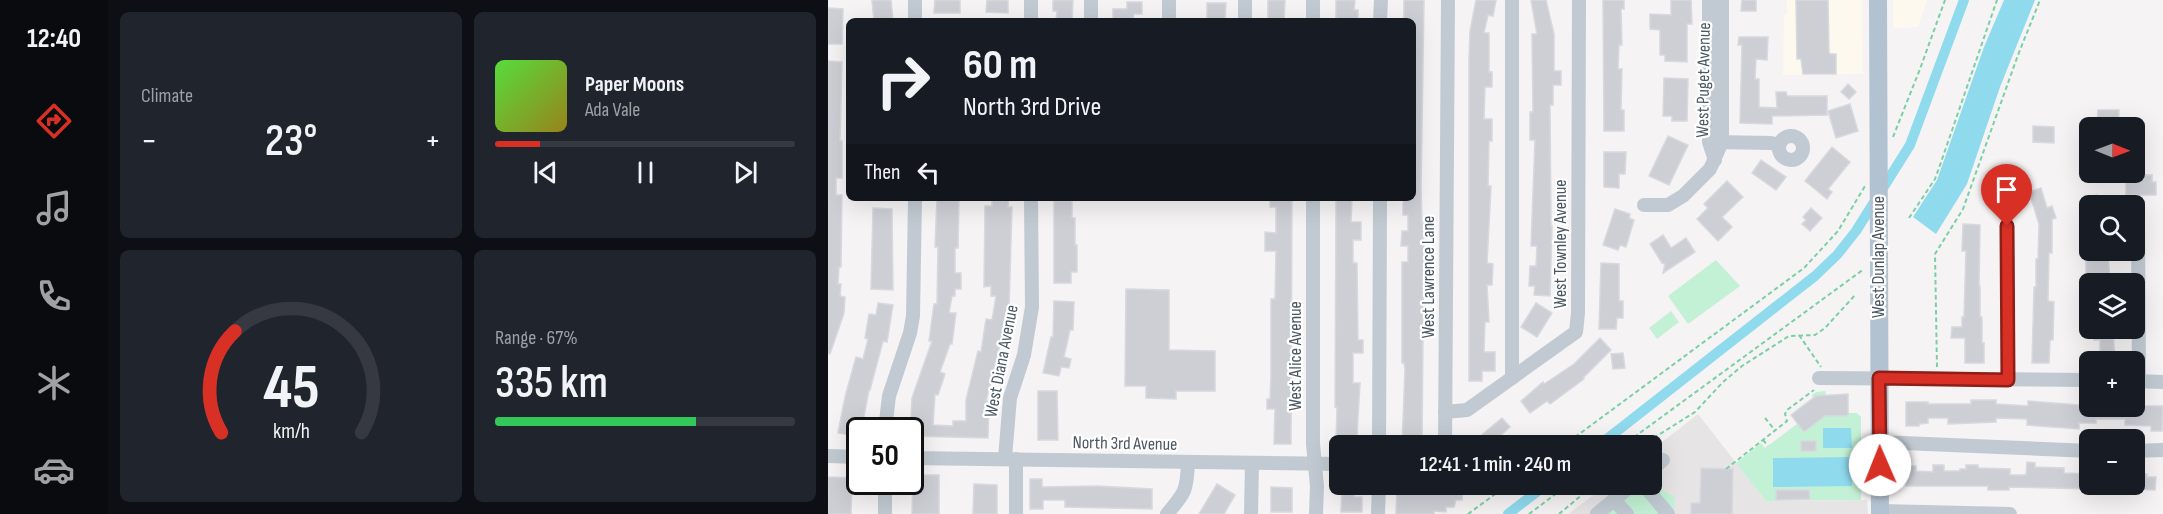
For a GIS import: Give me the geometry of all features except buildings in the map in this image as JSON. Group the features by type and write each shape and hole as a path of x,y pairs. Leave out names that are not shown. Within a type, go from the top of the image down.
{"main road":[{"name":"West Dunlap Avenue","path":"1878,0 1880,512"}],"street":[{"path":"915,0 915,18"},
{"path":"1031,0 1031,18"},
{"path":"1091,0 1091,18"},
{"path":"1169,0 1169,18"},
{"path":"1245,0 1245,18"},
{"path":"1313,18 1314,0"},
{"path":"1380,18 1381,0"},
{"name":"West Lawrence Lane","path":"1445,435 1448,0"},
{"path":"1512,0 1512,378"},
{"name":"West Townley Avenue","path":"1445,412 1467,410 1576,332 1578,313 1579,0"},
{"name":"West Puget Avenue","path":"1644,205 1668,205 1677,201 1710,169 1715,160 1715,50 1709,0"},
{"name":"West Puget Avenue","path":"1715,50 1722,0"},
{"path":"1715,142 1779,145"},
{"path":"887,417 889,396 910,333 913,316 915,201"},
{"name":"West Diana Avenue","path":"1016,514 1011,458 1010,398 1024,355 1032,307 1031,201"},
{"name":"West Alice Avenue","path":"1313,201 1312,444 1317,486 1316,514"},
{"path":"1379,435 1380,201"},
{"path":"2007,226 2008,380"},
{"path":"2137,351 2138,261"},
{"path":"1821,378 2079,380"},
{"path":"2145,381 2163,382"},
{"path":"1879,442 2079,451"},
{"path":"2145,450 2163,450"},
{"path":"828,456 846,457"},
{"name":"North 3rd Avenue","path":"924,458 1329,464"},
{"path":"1167,514 1183,496 1188,478 1188,462"},
{"path":"1251,514 1252,463"},
{"path":"885,495 885,514"},
{"path":"1378,514 1379,495"},
{"path":"1597,514 1620,495"},
{"path":"1652,495 1668,514"},
{"path":"1614,500 1627,514"},
{"path":"1880,512 2010,514"}],"path":[{"path":"1896,132 1945,0"},
{"path":"1909,218 1940,168 1997,0"},
{"path":"1937,379 1935,254 1963,209 2040,0"},
{"path":"1578,435 1804,268 1838,231 1863,189"},
{"path":"1637,435 1864,269"},
{"path":"1658,435 1695,412 1723,382 1742,366 1789,336 1815,335 1825,328 1856,294"},
{"path":"1726,469 1787,421 1785,414 1787,410 1821,378 1823,369 1799,335"},
{"path":"1765,418 1774,429"},
{"path":"1763,440 1768,446"},
{"path":"1468,514 1495,495"},
{"path":"1529,514 1554,495"},
{"path":"1558,514 1581,495"}],"shaded area":[{"path":"1787,0 1862,0 1863,74 1783,75 1784,15 1787,14"},
{"path":"1893,0 1927,0 1918,27 1893,28"},
{"path":"1698,414 1766,501 1867,500 1868,514 1568,514 1594,495 1662,495 1662,442"}],"green space":[{"path":"1716,260 1740,286 1688,324 1668,296"},
{"path":"1671,311 1679,322 1657,339 1649,328"},
{"path":"1825,391 1826,395 1848,394 1848,413 1857,413 1861,417 1861,500 1766,501 1736,463 1761,443 1765,448 1797,424 1791,415 1813,399 1812,395 1816,392"},
{"path":"1662,490 1675,497 1673,514 1589,514 1615,495 1662,495"}],"water":[{"path":"2004,0 2035,0 2000,87 1967,184 1936,234 1913,217 1937,180 1984,47"},
{"path":"1823,428 1851,428 1852,448 1823,448"},
{"path":"1852,457 1852,486 1773,487 1773,458"}],"waterway":[{"path":"1612,435 1815,276 1837,255 1856,231 1910,145 1964,0"},
{"path":"1508,514 1533,495"}],"route":[{"path":"1880,465 1879,378 2008,380 2007,226"}]}
